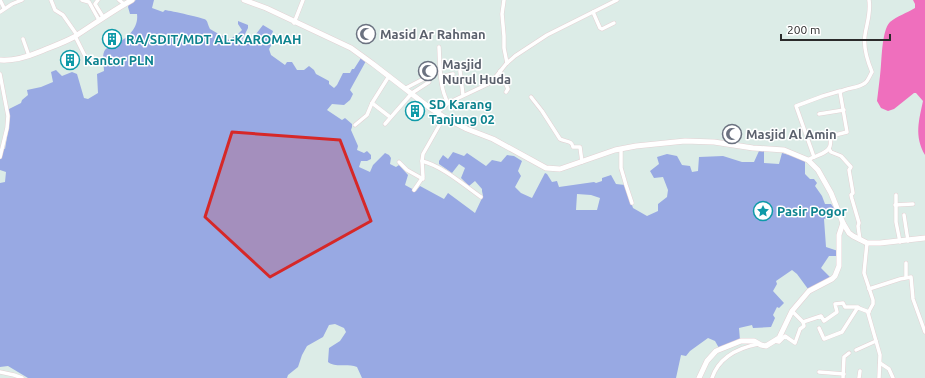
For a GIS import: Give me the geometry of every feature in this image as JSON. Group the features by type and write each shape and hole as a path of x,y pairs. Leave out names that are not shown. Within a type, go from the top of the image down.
{"main road":[{"path":"0,60 29,56 59,44 132,0"},
{"path":"244,0 264,7 351,48 406,88 437,113 467,129 493,139 546,168 557,170 621,149 642,145 678,142 714,142 753,148 784,150 808,160 818,170 825,180 843,223 849,233 860,240 880,243 900,242 925,238"},
{"path":"699,378 707,361 716,351 741,341 748,340 766,346 779,338 792,311 809,291 835,276 839,266 840,235 843,223"}],"street":[{"path":"0,0 4,8"},
{"path":"0,12 4,8 22,0"},
{"path":"51,0 55,10 63,15 76,35 88,62"},
{"path":"82,0 89,2 101,18"},
{"path":"98,0 95,4 101,18"},
{"path":"119,0 124,4"},
{"path":"294,22 303,0"},
{"path":"504,0 502,14 504,48 507,63"},
{"path":"437,113 448,103 488,84 507,63 543,38 617,0"},
{"path":"814,157 796,106 865,83 872,72 867,62 864,36 870,9 869,0"},
{"path":"593,12 600,28 602,29 614,23"},
{"path":"23,39 29,56"},
{"path":"439,47 441,77 444,94 448,103"},
{"path":"460,71 463,95"},
{"path":"500,71 508,89 506,92"},
{"path":"0,74 8,116 7,128 0,157"},
{"path":"441,77 453,74"},
{"path":"406,88 431,75"},
{"path":"356,125 367,115 372,103 389,76"},
{"path":"385,124 412,93 429,82"},
{"path":"808,160 828,149 831,136 847,132 840,91"},
{"path":"531,97 560,139 570,141 573,147 580,147 582,162"},
{"path":"372,103 390,117"},
{"path":"819,114 844,110"},
{"path":"414,190 423,179 423,154 444,117"},
{"path":"621,149 621,168 632,203"},
{"path":"828,149 831,152 841,156 851,167 849,170 853,193 851,195 859,223 860,240"},
{"path":"422,161 449,175 481,197"},
{"path":"399,162 407,170 423,179"},
{"path":"896,195 896,222 900,242"},
{"path":"895,205 913,204"},
{"path":"904,215 908,241"},
{"path":"867,242 864,273 873,304 868,316 880,355 880,378"},
{"path":"906,263 906,277"},
{"path":"869,289 906,277 911,277 913,299 925,332"},
{"path":"803,322 821,316 824,321 826,320 837,312 835,304 843,303 845,307 858,307 869,312"},
{"path":"819,328 824,339 842,332 858,307"},
{"path":"792,311 803,322"},
{"path":"775,341 779,342 785,336 795,343 800,329 804,326 803,322"},
{"path":"856,350 876,341"},
{"path":"712,378 717,366 733,352 744,346 758,344"},
{"path":"819,372 844,376 844,357 849,353"},
{"path":"880,363 889,369 893,378"},
{"path":"0,372 22,378"},
{"path":"859,378 860,372"}],"highlighted area":[{"path":"232,132 340,140 371,221 270,277 205,217"}],"shaded area":[{"path":"136,0 154,0 152,8 163,12 165,10 204,19 207,21 210,29 229,40 242,30 238,24 238,21 248,25 242,40 248,44 263,25 273,31 271,37 274,41 269,49 271,55 285,65 287,62 292,62 297,70 304,70 309,66 316,74 329,81 329,84 334,88 343,73 350,73 361,58 366,61 350,90 353,94 350,100 344,105 332,104 327,110 342,120 345,118 352,124 351,130 358,146 357,150 364,153 367,151 371,155 371,159 361,161 359,167 370,172 373,165 385,153 391,158 390,164 396,167 399,165 408,175 405,185 416,191 420,186 444,199 448,193 475,213 483,196 482,189 475,181 469,186 461,178 465,168 459,164 452,173 439,164 439,161 443,155 448,159 453,152 464,156 467,153 486,166 492,160 501,162 507,155 514,156 522,161 518,171 521,176 515,187 521,193 532,198 545,173 552,182 557,181 559,187 594,182 596,183 602,181 602,178 611,175 616,184 625,185 633,208 647,216 658,211 658,204 667,197 668,190 663,177 654,178 650,171 659,164 657,157 667,154 677,156 682,165 690,166 692,172 698,171 699,157 723,156 742,162 754,162 759,151 764,151 764,163 779,164 782,153 800,158 805,161 805,174 810,179 814,179 817,183 815,186 822,196 825,204 831,204 836,211 829,213 830,217 824,219 826,247 838,251 837,256 829,256 821,268 831,278 808,289 797,274 792,270 776,281 777,284 773,291 784,303 779,308 777,307 773,315 775,318 771,327 753,328 752,325 739,328 740,340 719,348 715,341 708,338 690,351 686,356 681,355 676,378 362,378 357,367 349,365 334,365 328,362 329,348 340,341 346,332 344,328 335,324 329,325 323,337 307,346 298,367 288,375 287,378 28,378 8,366 0,367 0,183 5,182 6,172 0,170 0,147 5,149 9,125 9,109 21,103 22,100 28,95 27,90 41,87 53,82 51,72 56,70 62,76 72,72 77,74 84,98 88,99 98,93 97,74 104,71 103,56 105,51 127,37 134,29 136,24 137,14 130,14 128,7 129,4","holes":["577,194 591,195 600,198 597,210 576,210"]},
{"path":"913,0 925,0 925,155 918,135 923,101 916,93 894,109 888,111 881,108 877,101 883,40 887,26 899,16 915,8"}],"place":[{"name":"Masid Ar Rahman","path":"366,34"},
{"name":"RA/SDIT/MDT AL-KAROMAH","path":"112,39"},
{"name":"Kantor PLN","path":"70,60"},
{"name":"Masjid Nurul Huda","path":"428,71"},
{"name":"SD Karang Tanjung 02","path":"415,111"},
{"name":"Masjid Al Amin","path":"732,134"},
{"name":"Pasir Pogor","path":"763,211"}]}
